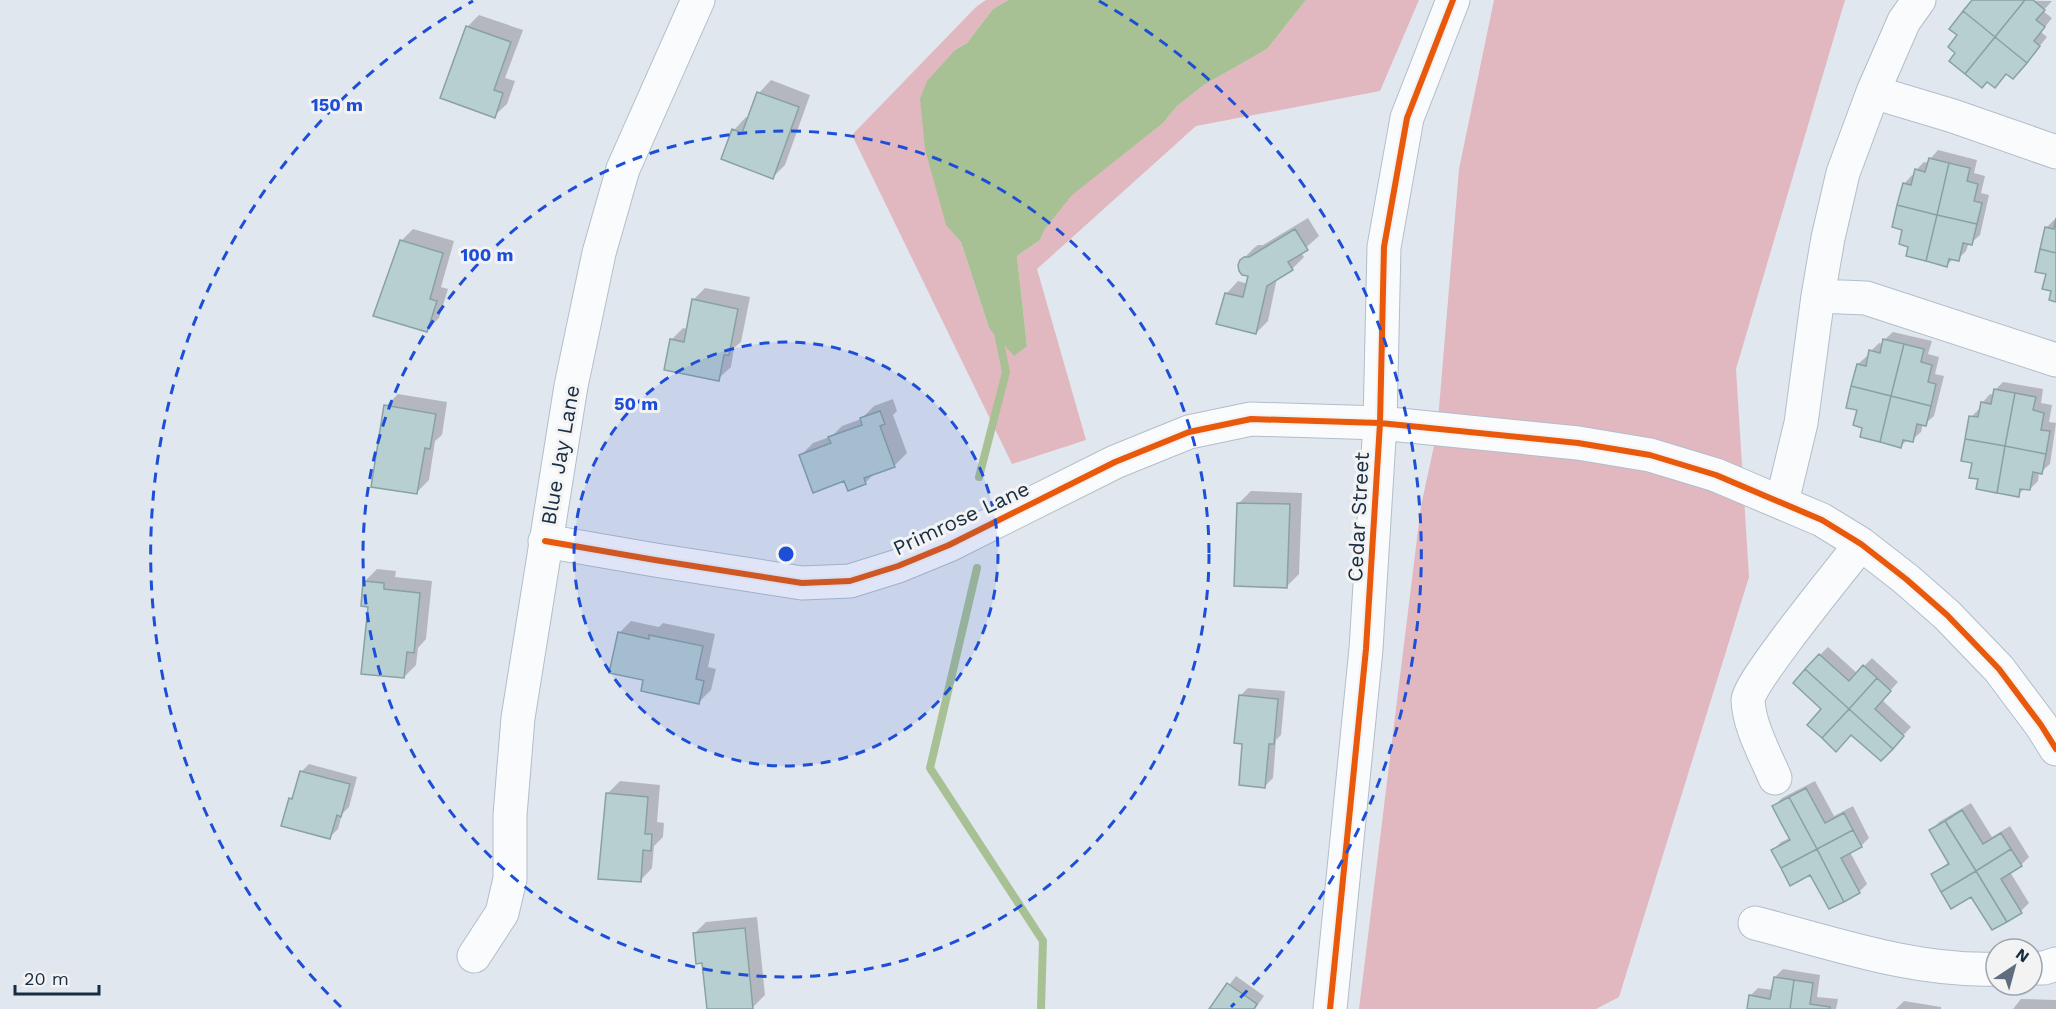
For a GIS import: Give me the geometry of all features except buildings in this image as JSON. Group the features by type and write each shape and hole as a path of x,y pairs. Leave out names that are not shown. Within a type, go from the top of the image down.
{"street":[{"name":"Blue Jay Lane","path":"474,956 502,913 510,879 510,815 518,717 571,386 599,253 623,169 698,0"},
{"name":"Cedar Street","path":"1330,1009 1366,649 1380,423 1384,248 1407,118 1453,0"},
{"path":"1782,502 1801,423 1818,296 1843,173 1873,92 1904,21 1919,0"},
{"path":"1873,92 1953,116 2056,152"},
{"path":"1818,296 1866,298 2056,360"},
{"name":"Primrose Lane","path":"545,541 802,582 850,581 898,566 949,545 1115,462 1189,432 1251,419 1380,423 1578,443 1650,455 1716,475 1822,520 1861,544 1947,615 1999,669 2045,710 2056,749"},
{"path":"1775,778 1755,730 1748,698 1752,688 1780,648 1861,544"},
{"path":"1755,923 1899,960 1968,970 1984,969"}],"shaded area":[{"path":"986,0 1008,0 993,9 967,43 955,49 946,224 961,242 989,328 1027,346 1017,256 1040,240 1045,229 1072,194 1163,123 1177,106 1204,85 1267,49 1306,0 1419,0 1380,91 1196,126 1037,269 1086,440 1012,464 852,135 976,7"},
{"path":"1008,0 1306,0 1267,49 1204,85 1177,106 1163,123 1072,195 1045,229 1040,240 1017,256 1027,346 1014,356 989,328 961,242 946,225 925,149 920,99 927,81 956,49 967,43 993,9"},
{"path":"1494,0 1845,0 1736,369 1749,577 1619,997 1596,1009 1359,1009 1421,506 1437,432 1459,169"}],"waterway":[{"path":"979,477 1006,372 997,328"},
{"path":"977,568 930,768 1043,941 1041,1009"}],"cycle path":[{"path":"1330,1009 1366,649 1380,423 1384,247 1407,118 1453,0"},
{"path":"545,541 802,583 850,581 898,566 949,545 1115,462 1189,432 1251,419 1380,423 1578,443 1650,455 1716,475 1822,520 1861,544 1947,615 1999,669 2056,749"}]}
